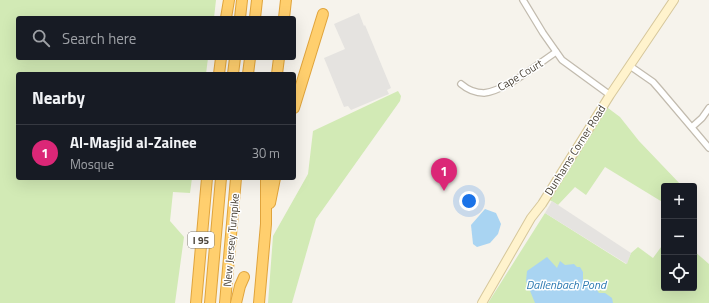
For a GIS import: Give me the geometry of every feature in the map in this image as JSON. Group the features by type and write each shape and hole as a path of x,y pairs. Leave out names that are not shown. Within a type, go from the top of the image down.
{"highway":[{"path":"226,16 229,0"},
{"path":"240,16 242,0"},
{"path":"255,16 257,0"},
{"path":"284,16 286,0"},
{"path":"296,102 323,14"},
{"path":"219,72 221,60"},
{"path":"233,72 235,60"},
{"path":"248,72 250,60"},
{"path":"277,72 279,60"},
{"name":"I 95","path":"196,303 207,180"},
{"name":"New Jersey Turnpike","path":"210,303 221,180"},
{"name":"New Jersey Turnpike","path":"225,303 236,180"},
{"path":"259,303 266,224 266,180"},
{"path":"266,224 275,180"},
{"path":"236,303 244,277"}],"street":[{"path":"523,0 562,60 610,95"},
{"name":"Dunhams Corner Road","path":"482,303 531,218 542,204 610,95 674,0"},
{"name":"Cape Court","path":"461,84 467,89 475,92 483,93 494,91 506,86 556,52"},
{"path":"630,66 653,82 709,148"},
{"path":"692,127 702,118 709,108"}],"green space":[{"path":"0,0 216,0 214,16 16,16 16,60 208,60 206,72 16,72 16,180 192,180 190,193 173,192 170,221 184,237 175,303 0,303"},
{"path":"398,91 401,96 400,101 316,219 292,303 268,303 273,236 308,174 313,131"},
{"path":"604,105 620,117 639,141 679,183 661,183 661,201 605,167 586,195 575,187 558,205 546,198"},
{"path":"545,213 626,264 631,253 638,247 653,258 661,247 661,291 697,291 697,254 709,264 709,303 488,303"}],"shaded area":[{"path":"359,13 391,88 387,90 389,94 351,110 348,106 344,107 324,58 345,49 334,24"},
{"path":"552,201 631,253 627,264 545,213"}],"water":[{"path":"485,209 496,213 501,224 498,234 490,243 477,247 473,244 471,225"},
{"name":"Dallenbach Pond","path":"547,257 557,268 560,261 565,265 574,264 577,267 580,267 583,272 583,280 589,281 593,284 599,293 605,293 612,298 613,303 535,303 526,281 527,271"}],"place":[{"name":"Al-Masjid al-Zainee","path":"444,191"}]}
